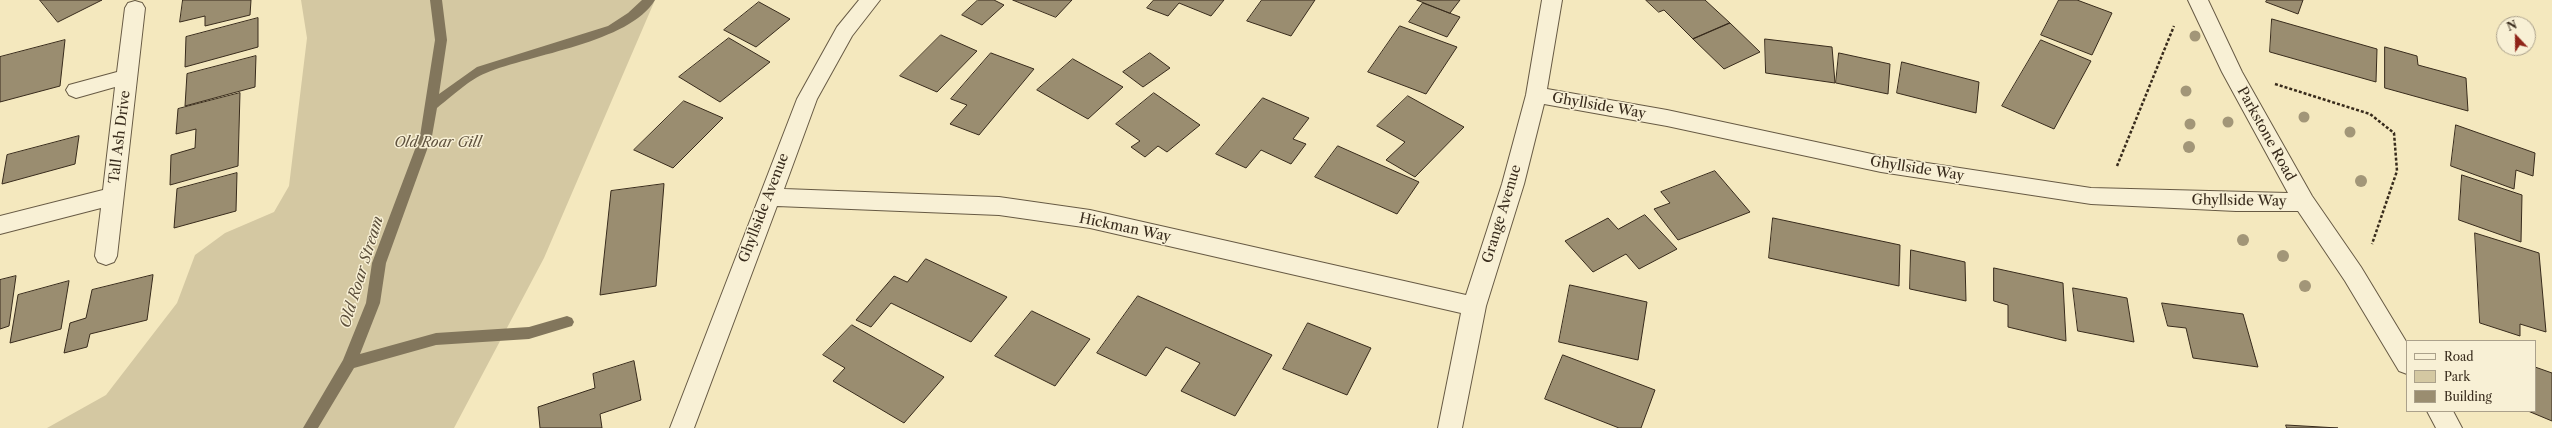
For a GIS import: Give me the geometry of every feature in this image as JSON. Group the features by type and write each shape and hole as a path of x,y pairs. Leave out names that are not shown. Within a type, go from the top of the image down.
{"street":[{"name":"Ghyllside Avenue","path":"682,428 768,196 807,99 844,32 870,0"},
{"name":"Grange Avenue","path":"1450,428 1474,306 1513,184 1536,95 1552,0"},
{"name":"Parkstone Road","path":"2200,5 2232,72 2304,202 2353,274 2406,362"},
{"name":"Tall Ash Drive","path":"106,256 135,8"},
{"name":"Tall Ash Drive","path":"76,90 127,78"},
{"name":"Ghyllside Way","path":"1536,95 1667,118 1881,164 2104,196 2236,202 2304,202"},
{"name":"Tall Ash Drive","path":"0,225 112,196"},
{"name":"Hickman Way","path":"768,196 999,206 1090,219 1474,306"},
{"path":"2440,412 2450,428"}],"path":[{"path":"2104,196 2176,22 2200,5"},
{"path":"2232,72 2314,95 2370,114 2394,133 2397,171 2367,259 2353,274"}],"green space":[{"name":"Old Roar Gill","path":"301,0 655,0 544,258 454,428 47,428 106,395 177,303 195,255 225,233 274,212 289,186 307,38"}],"building":[{"path":"40,0 102,0 58,22"},
{"path":"183,0 251,0 250,15 205,26 205,16 180,22"},
{"path":"978,0 994,0 1004,5 982,25 962,15"},
{"path":"1013,0 1072,0 1056,17"},
{"path":"1154,0 1224,0 1211,16 1179,3 1168,16 1147,8"},
{"path":"1262,0 1315,0 1291,36 1247,21"},
{"path":"1417,0 1460,0 1450,13"},
{"path":"1646,0 1705,0 1730,23 1693,39 1664,10 1659,12"},
{"path":"2059,0 2077,0 2112,13 2092,55 2041,35"},
{"path":"2267,0 2303,0 2298,14 2266,2"},
{"path":"759,2 790,19 756,47 724,30"},
{"path":"1423,3 1460,17 1447,37 1409,22"},
{"path":"258,18 258,47 185,67 186,37"},
{"path":"2272,19 2377,49 2376,82 2270,52"},
{"path":"1730,23 1760,52 1724,69 1693,39"},
{"path":"1400,26 1457,47 1426,94 1368,72"},
{"path":"941,35 977,51 937,92 900,76"},
{"path":"729,38 770,62 720,102 679,77"},
{"path":"1765,39 1832,47 1835,83 1766,73"},
{"path":"65,40 60,86 0,102 0,57"},
{"path":"2041,40 2091,61 2054,129 2002,106"},
{"path":"2385,47 2417,56 2418,65 2466,78 2468,111 2385,88"},
{"path":"991,53 1034,69 979,135 950,124 967,105 951,99"},
{"path":"1150,53 1170,68 1143,87 1123,72"},
{"path":"1839,53 1890,64 1888,94 1836,83"},
{"path":"256,56 255,87 185,106 187,74"},
{"path":"1073,59 1123,87 1088,119 1037,90"},
{"path":"1902,62 1979,82 1976,113 1897,93"},
{"path":"240,93 238,166 170,185 171,155 195,148 196,129 176,134 178,109"},
{"path":"1154,93 1200,125 1167,152 1158,146 1145,157 1131,147 1140,141 1116,124"},
{"path":"1408,96 1464,127 1415,177 1386,160 1405,142 1377,126"},
{"path":"1263,98 1309,118 1293,139 1306,144 1291,164 1261,150 1246,168 1216,154"},
{"path":"684,101 723,118 673,168 634,150"},
{"path":"2456,125 2535,153 2533,176 2516,170 2514,189 2451,166"},
{"path":"79,136 75,164 2,184 7,155"},
{"path":"1338,146 1419,182 1397,214 1315,177"},
{"path":"1715,171 1750,212 1678,240 1654,209 1670,203 1661,192"},
{"path":"237,173 236,211 174,228 177,189"},
{"path":"2462,175 2522,195 2521,242 2459,220"},
{"path":"664,184 656,286 600,295 611,191"},
{"path":"1645,215 1677,249 1639,269 1626,254 1593,272 1565,241 1608,218 1618,229"},
{"path":"1773,218 1900,245 1899,286 1769,258"},
{"path":"2475,233 2539,253 2546,332 2520,324 2520,336 2480,323"},
{"path":"1911,250 1965,262 1966,301 1910,289"},
{"path":"926,259 1007,297 971,342 891,303 871,327 856,320 894,276 907,282"},
{"path":"1994,268 2063,283 2066,341 2008,327 2008,305 1994,301"},
{"path":"153,275 147,320 90,334 87,347 64,353 70,323 86,318 92,290"},
{"path":"16,276 9,326 0,329 0,280"},
{"path":"69,281 61,329 10,343 18,295"},
{"path":"1570,285 1647,302 1638,360 1559,342"},
{"path":"2073,288 2127,298 2134,342 2078,331"},
{"path":"1138,296 1272,355 1235,416 1181,391 1200,363 1166,347 1146,376 1097,353"},
{"path":"2162,303 2243,314 2258,367 2193,358 2186,328 2168,326"},
{"path":"1032,311 1090,339 1055,386 995,356"},
{"path":"1308,323 1371,348 1347,395 1283,369"},
{"path":"852,325 944,377 904,423 833,381 845,368 823,355"},
{"path":"1563,355 1655,390 1641,428 1619,428 1545,399"},
{"path":"634,361 641,400 600,414 602,428 540,428 538,407 595,388 593,374"},
{"path":"2536,367 2552,373 2552,421 2530,412 2536,412"},
{"path":"2286,425 2338,428 2287,428"}],"waterway":[{"name":"Old Roar Stream","path":"431,106 441,40 436,0"},
{"path":"431,106 481,70 612,29 632,16 649,0"},
{"name":"Old Roar Stream","path":"349,363 373,303 379,263 426,136 431,106"},
{"path":"349,363 436,339 529,333 567,322"},
{"name":"Old Roar Stream","path":"310,428 349,363"}]}
